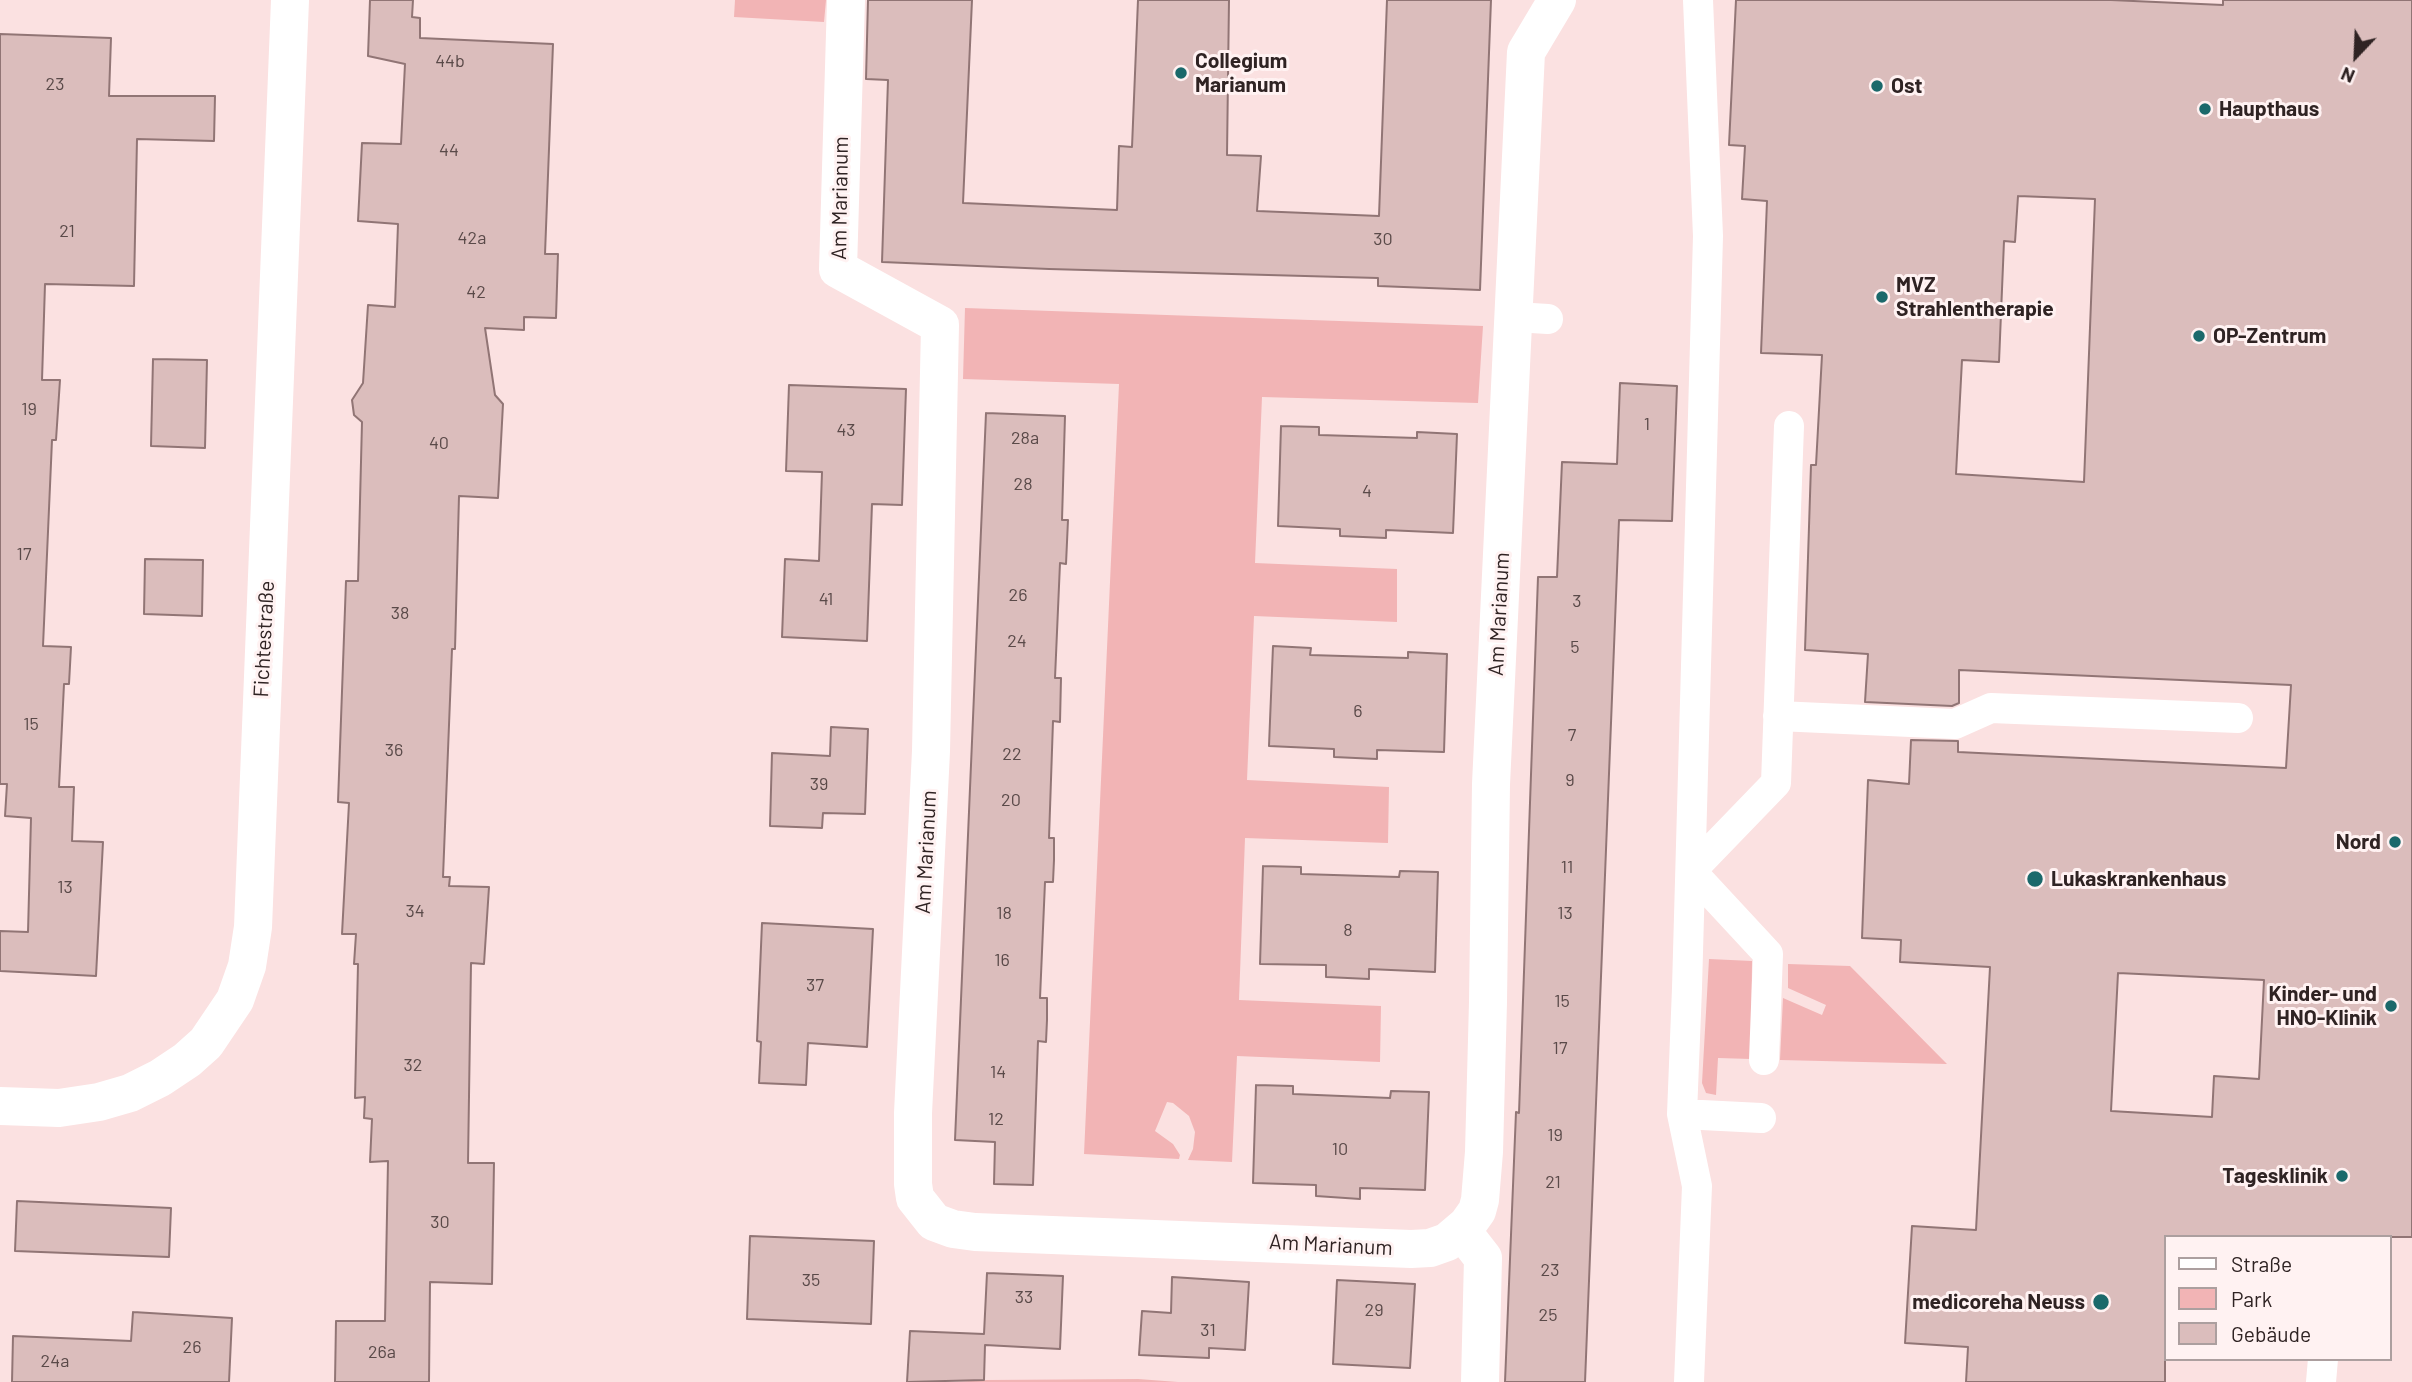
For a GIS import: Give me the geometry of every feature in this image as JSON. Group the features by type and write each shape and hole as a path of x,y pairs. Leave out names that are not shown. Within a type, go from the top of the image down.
{"street":[{"name":"Fichtestraße","path":"0,1106 59,1108 99,1102 130,1093 160,1078 206,1043 235,1000 247,966 253,927 290,0"},
{"name":"Am Marianum","path":"846,0 838,270 940,326 931,751 913,1114 915,1198 934,1222 953,1229 975,1232 1411,1249 1439,1246 1462,1231 1477,1211 1480,1200 1484,1152 1491,784 1531,318 1525,52 1557,0"},
{"path":"1462,1231 1483,1258 1480,1382"}],"lane":[{"path":"1689,1382 1697,1186 1682,1114 1707,236 1698,0"},
{"path":"1690,871 1776,783 1789,426"},
{"path":"1778,716 1955,723 1990,708 2238,718"},
{"path":"1690,871 1768,954 1764,1059"},
{"path":"1682,1114 1761,1118"},
{"path":"2321,1382 2323,1361"}],"green space":[{"path":"735,0 826,0 824,22 734,17"},
{"path":"965,308 1483,326 1478,403 1262,397 1255,563 1397,569 1397,622 1254,616 1247,780 1389,787 1388,843 1245,838 1239,1000 1381,1006 1380,1062 1237,1056 1232,1162 1188,1160 1193,1149 1195,1132 1189,1116 1173,1103 1167,1102 1155,1131 1173,1144 1180,1155 1179,1159 1084,1154 1119,384 963,379"},
{"path":"1709,959 1752,961 1751,1059 1718,1058 1716,1095 1706,1093 1702,1083"},
{"path":"1788,964 1850,966 1947,1064 1780,1060 1783,998 1822,1015 1826,1005 1788,988"},
{"path":"1138,1379 1178,1382 955,1382 987,1380"}],"building":[{"path":"370,0 413,0 412,17 420,18 420,38 553,44 545,254 558,254 556,318 524,317 524,330 485,328 495,395 503,404 498,498 459,496 455,649 452,649 443,877 450,877 449,886 489,887 484,964 471,963 468,1163 494,1163 492,1284 430,1282 429,1382 335,1382 336,1321 385,1321 388,1161 370,1162 372,1119 364,1118 365,1097 355,1098 358,964 354,964 356,934 342,934 349,803 338,802 346,581 358,581 362,422 354,415 352,400 363,383 368,305 395,307 398,224 358,221 362,143 401,144 405,64 368,56"},
{"path":"868,0 972,0 963,203 1117,210 1119,146 1132,147 1138,0 1229,0 1227,155 1261,156 1257,211 1379,216 1387,0 1491,0 1480,290 1378,286 1378,278 882,262 888,80 866,79"},
{"name":"Lukaskrankenhaus","path":"1736,0 2111,0 2223,5 2223,0 2412,0 2412,1237 2164,1235 2165,1382 1966,1382 1968,1347 1905,1343 1912,1226 1976,1230 1990,967 1900,962 1901,940 1862,938 1868,780 1909,784 1911,740 1958,741 1958,752 2286,768 2291,685 1959,670 1959,703 1952,706 1865,702 1868,654 1805,650 1811,465 1816,465 1822,355 1761,353 1767,201 1742,199 1745,146 1729,145","holes":["2018,196 2095,199 2084,482 1956,474 1962,360 1999,362 2004,241 2015,242","2118,973 2264,980 2259,1079 2214,1076 2212,1117 2111,1111"]},
{"path":"0,34 111,38 109,96 215,96 214,141 137,139 134,286 45,284 42,380 60,380 56,440 52,440 43,646 71,647 69,684 64,684 59,787 74,787 72,841 103,842 96,976 0,971 0,931 28,932 31,818 5,816 7,784 0,784"},
{"path":"153,359 207,360 205,448 151,446"},
{"path":"1620,383 1677,386 1672,521 1619,520 1585,1382 1505,1382 1516,1112 1519,1113 1538,577 1557,577 1562,462 1617,464"},
{"path":"789,385 906,389 902,505 872,504 867,641 782,637 785,559 819,561 822,472 786,471"},
{"path":"986,413 1065,416 1062,520 1068,520 1066,564 1060,563 1055,678 1061,678 1060,722 1053,721 1049,838 1054,838 1054,860 1053,882 1045,882 1040,998 1047,998 1047,1020 1046,1042 1038,1041 1033,1185 994,1184 995,1142 955,1140"},
{"path":"1281,426 1319,427 1319,435 1417,438 1417,432 1457,434 1453,533 1386,530 1386,538 1340,536 1340,529 1278,526"},
{"path":"145,559 203,560 202,616 144,614"},
{"path":"1273,646 1311,648 1310,655 1408,658 1408,652 1447,654 1444,752 1377,750 1377,759 1334,757 1334,749 1269,746"},
{"path":"831,727 868,729 865,814 823,813 822,828 770,826 772,753 830,756"},
{"path":"1263,866 1301,867 1301,874 1399,877 1400,871 1438,872 1435,972 1369,969 1369,979 1326,977 1326,965 1260,964"},
{"path":"762,923 873,929 867,1047 808,1043 806,1085 759,1083 761,1042 757,1041"},
{"path":"1256,1085 1293,1086 1293,1094 1390,1098 1391,1091 1429,1092 1425,1190 1360,1188 1360,1199 1316,1196 1316,1185 1253,1183"},
{"path":"17,1201 171,1208 169,1257 15,1251"},
{"path":"750,1236 874,1241 871,1324 747,1319"},
{"path":"987,1273 1063,1276 1060,1349 985,1345 984,1380 907,1382 910,1331 984,1334"},
{"path":"1172,1277 1249,1282 1245,1350 1209,1348 1209,1358 1139,1355 1142,1311 1171,1313"},
{"path":"1337,1280 1415,1284 1410,1368 1333,1364"},
{"path":"133,1312 232,1318 229,1382 12,1382 13,1336 131,1341"}],"place":[{"name":"Collegium Marianum","path":"1181,73"},
{"name":"Ost","path":"1877,86"},
{"name":"Haupthaus","path":"2205,109"},
{"name":"MVZ Strahlentherapie","path":"1882,297"},
{"name":"OP-Zentrum","path":"2199,336"},
{"name":"Nord","path":"2395,842"},
{"name":"Lukaskrankenhaus","path":"2035,879"},
{"name":"Kinder- und HNO-Klinik","path":"2391,1006"},
{"name":"Tagesklinik","path":"2342,1176"},
{"name":"medicoreha Neuss","path":"2101,1302"}]}
